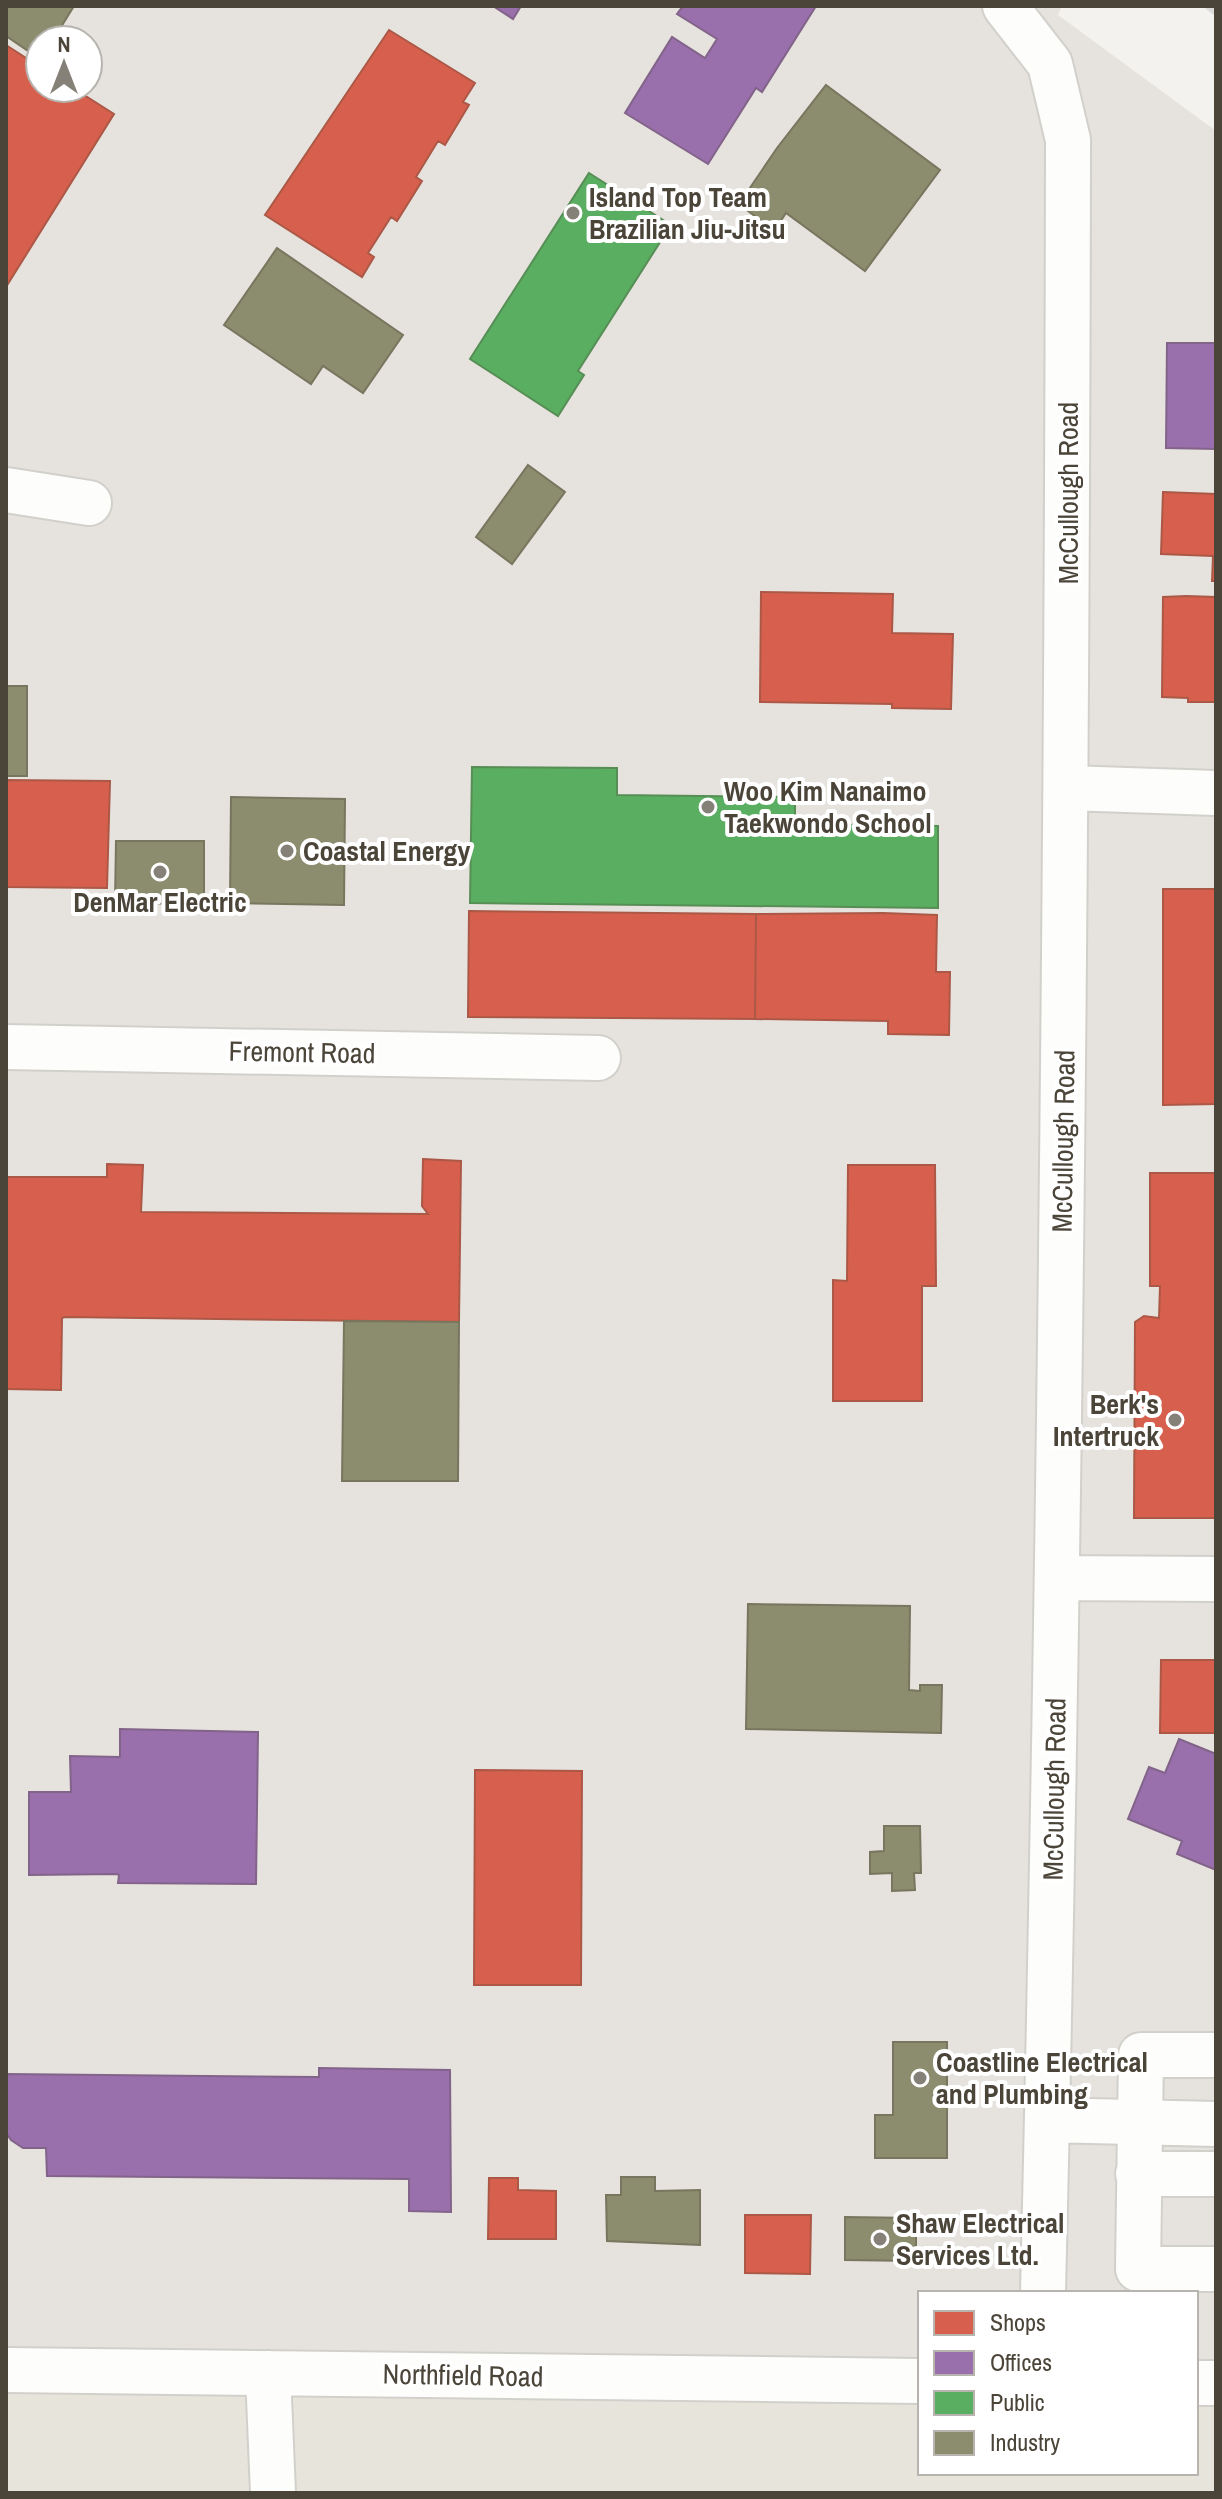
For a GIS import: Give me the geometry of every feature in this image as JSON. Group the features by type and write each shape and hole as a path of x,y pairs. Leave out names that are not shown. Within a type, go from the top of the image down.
{"street":[{"name":"McCullough Road","path":"1005,6 1050,64 1068,140 1067,788 1058,1578 1043,2291"},
{"path":"6,490 89,503"},
{"path":"1067,788 1216,793"},
{"name":"Fremont Road","path":"6,1047 598,1058"},
{"path":"1058,1578 1216,1579"},
{"path":"1216,2055 1141,2055 1138,2122 1138,2269 1216,2269"},
{"path":"1138,2122 1187,2095 1216,2095"},
{"path":"1047,2120 1216,2124"},
{"path":"1138,2174 1216,2174"},
{"name":"Northfield Road","path":"6,2370 918,2381"},
{"path":"268,2373 273,2493"}],"shaded area":[{"path":"6,6 1062,6 1058,15 1216,131 1216,2363 1198,2363 1198,2291 918,2291 918,2361 6,2352"},
{"path":"6,2385 918,2397 918,2475 1198,2475 1198,2399 1216,2399 1216,2493 6,2493"}],"building: Shops":[{"path":"389,30 475,83 463,102 469,105 445,145 438,141 416,177 422,181 397,221 391,217 368,253 374,257 362,277 265,215"},
{"path":"6,45 24,57 24,104 98,104 114,114 6,287"},
{"path":"1163,492 1216,494 1216,581 1212,581 1213,556 1161,554"},
{"path":"761,592 893,594 892,633 953,634 951,709 892,708 892,704 760,702"},
{"path":"1163,597 1216,597 1216,702 1188,702 1188,698 1162,697"},
{"path":"6,780 110,781 107,888 6,887"},
{"path":"1163,889 1216,889 1216,1104 1163,1105"},
{"path":"469,911 756,914 755,1019 468,1017"},
{"path":"756,914 937,915 936,972 950,972 949,1035 888,1034 888,1021 755,1019"},
{"path":"423,1159 461,1161 459,1322 65,1317 62,1318 61,1390 6,1389 6,1177 107,1177 107,1164 143,1165 141,1212 428,1214 422,1206"},
{"path":"848,1165 935,1165 936,1286 922,1286 922,1401 833,1401 833,1280 847,1281"},
{"name":"Berk's Intertruck","path":"1150,1173 1216,1173 1216,1518 1134,1518 1135,1322 1144,1316 1159,1318 1160,1286 1150,1286"},
{"path":"1161,1660 1216,1660 1216,1733 1160,1733"},
{"path":"475,1770 582,1771 581,1985 474,1985"},
{"path":"489,2178 518,2178 518,2190 556,2191 556,2239 488,2239"},
{"path":"745,2215 811,2215 810,2274 745,2273"}],"building: Offices":[{"path":"493,6 521,6 513,19"},
{"path":"683,6 816,6 762,92 756,88 708,164 625,113 672,37 705,58 717,39 677,14"},
{"path":"1167,343 1216,343 1216,449 1166,448"},
{"path":"120,1729 258,1732 256,1884 118,1883 117,1874 29,1875 29,1792 71,1792 70,1756 120,1757"},
{"path":"1179,1739 1216,1754 1216,1870 1177,1854 1182,1841 1128,1819 1149,1767 1165,1773"},
{"path":"319,2068 450,2070 451,2212 409,2211 409,2179 47,2176 46,2148 23,2148 6,2133 6,2074 319,2077"}],"building: Public":[{"path":"589,173 671,225 578,371 584,375 558,416 470,359"},
{"path":"472,767 617,768 617,795 795,797 795,824 938,826 938,908 470,903"}],"building: Industry":[{"path":"6,6 74,6 63,24 24,24 24,48 6,36"},
{"path":"826,85 940,170 865,271 786,213 774,231 739,204"},
{"path":"277,248 403,335 363,393 323,366 311,384 224,325"},
{"path":"528,465 565,492 512,564 476,537"},
{"path":"6,686 27,686 27,776 6,776"},
{"name":"Coastal Energy","path":"231,797 345,799 344,905 230,903"},
{"name":"DenMar Electric","path":"116,841 204,841 204,904 115,903"},
{"path":"344,1321 459,1322 458,1481 342,1481"},
{"path":"748,1604 910,1606 909,1690 920,1691 920,1685 942,1685 941,1733 746,1729"},
{"path":"884,1826 920,1826 921,1873 914,1873 915,1890 892,1891 892,1873 870,1874 870,1852 884,1851"},
{"name":"Coastline Electrical and Plumbing","path":"893,2042 947,2042 947,2158 875,2158 875,2115 893,2115"},
{"path":"621,2177 655,2177 655,2191 700,2190 700,2245 607,2241 606,2195 621,2195"},
{"name":"Shaw Electrical Services Ltd.","path":"845,2217 916,2218 916,2261 845,2260"}],"railway":[{"path":"1207,6 1216,13"}],"place":[{"name":"Island Top Team Brazilian Jiu-Jitsu","path":"573,213"},
{"name":"Woo Kim Nanaimo Taekwondo School","path":"708,807"},
{"name":"Coastal Energy","path":"287,851"},
{"name":"DenMar Electric","path":"160,872"},
{"name":"Berk's Intertruck","path":"1175,1420"},
{"name":"Coastline Electrical and Plumbing","path":"920,2078"},
{"name":"Shaw Electrical Services Ltd.","path":"880,2239"}]}
